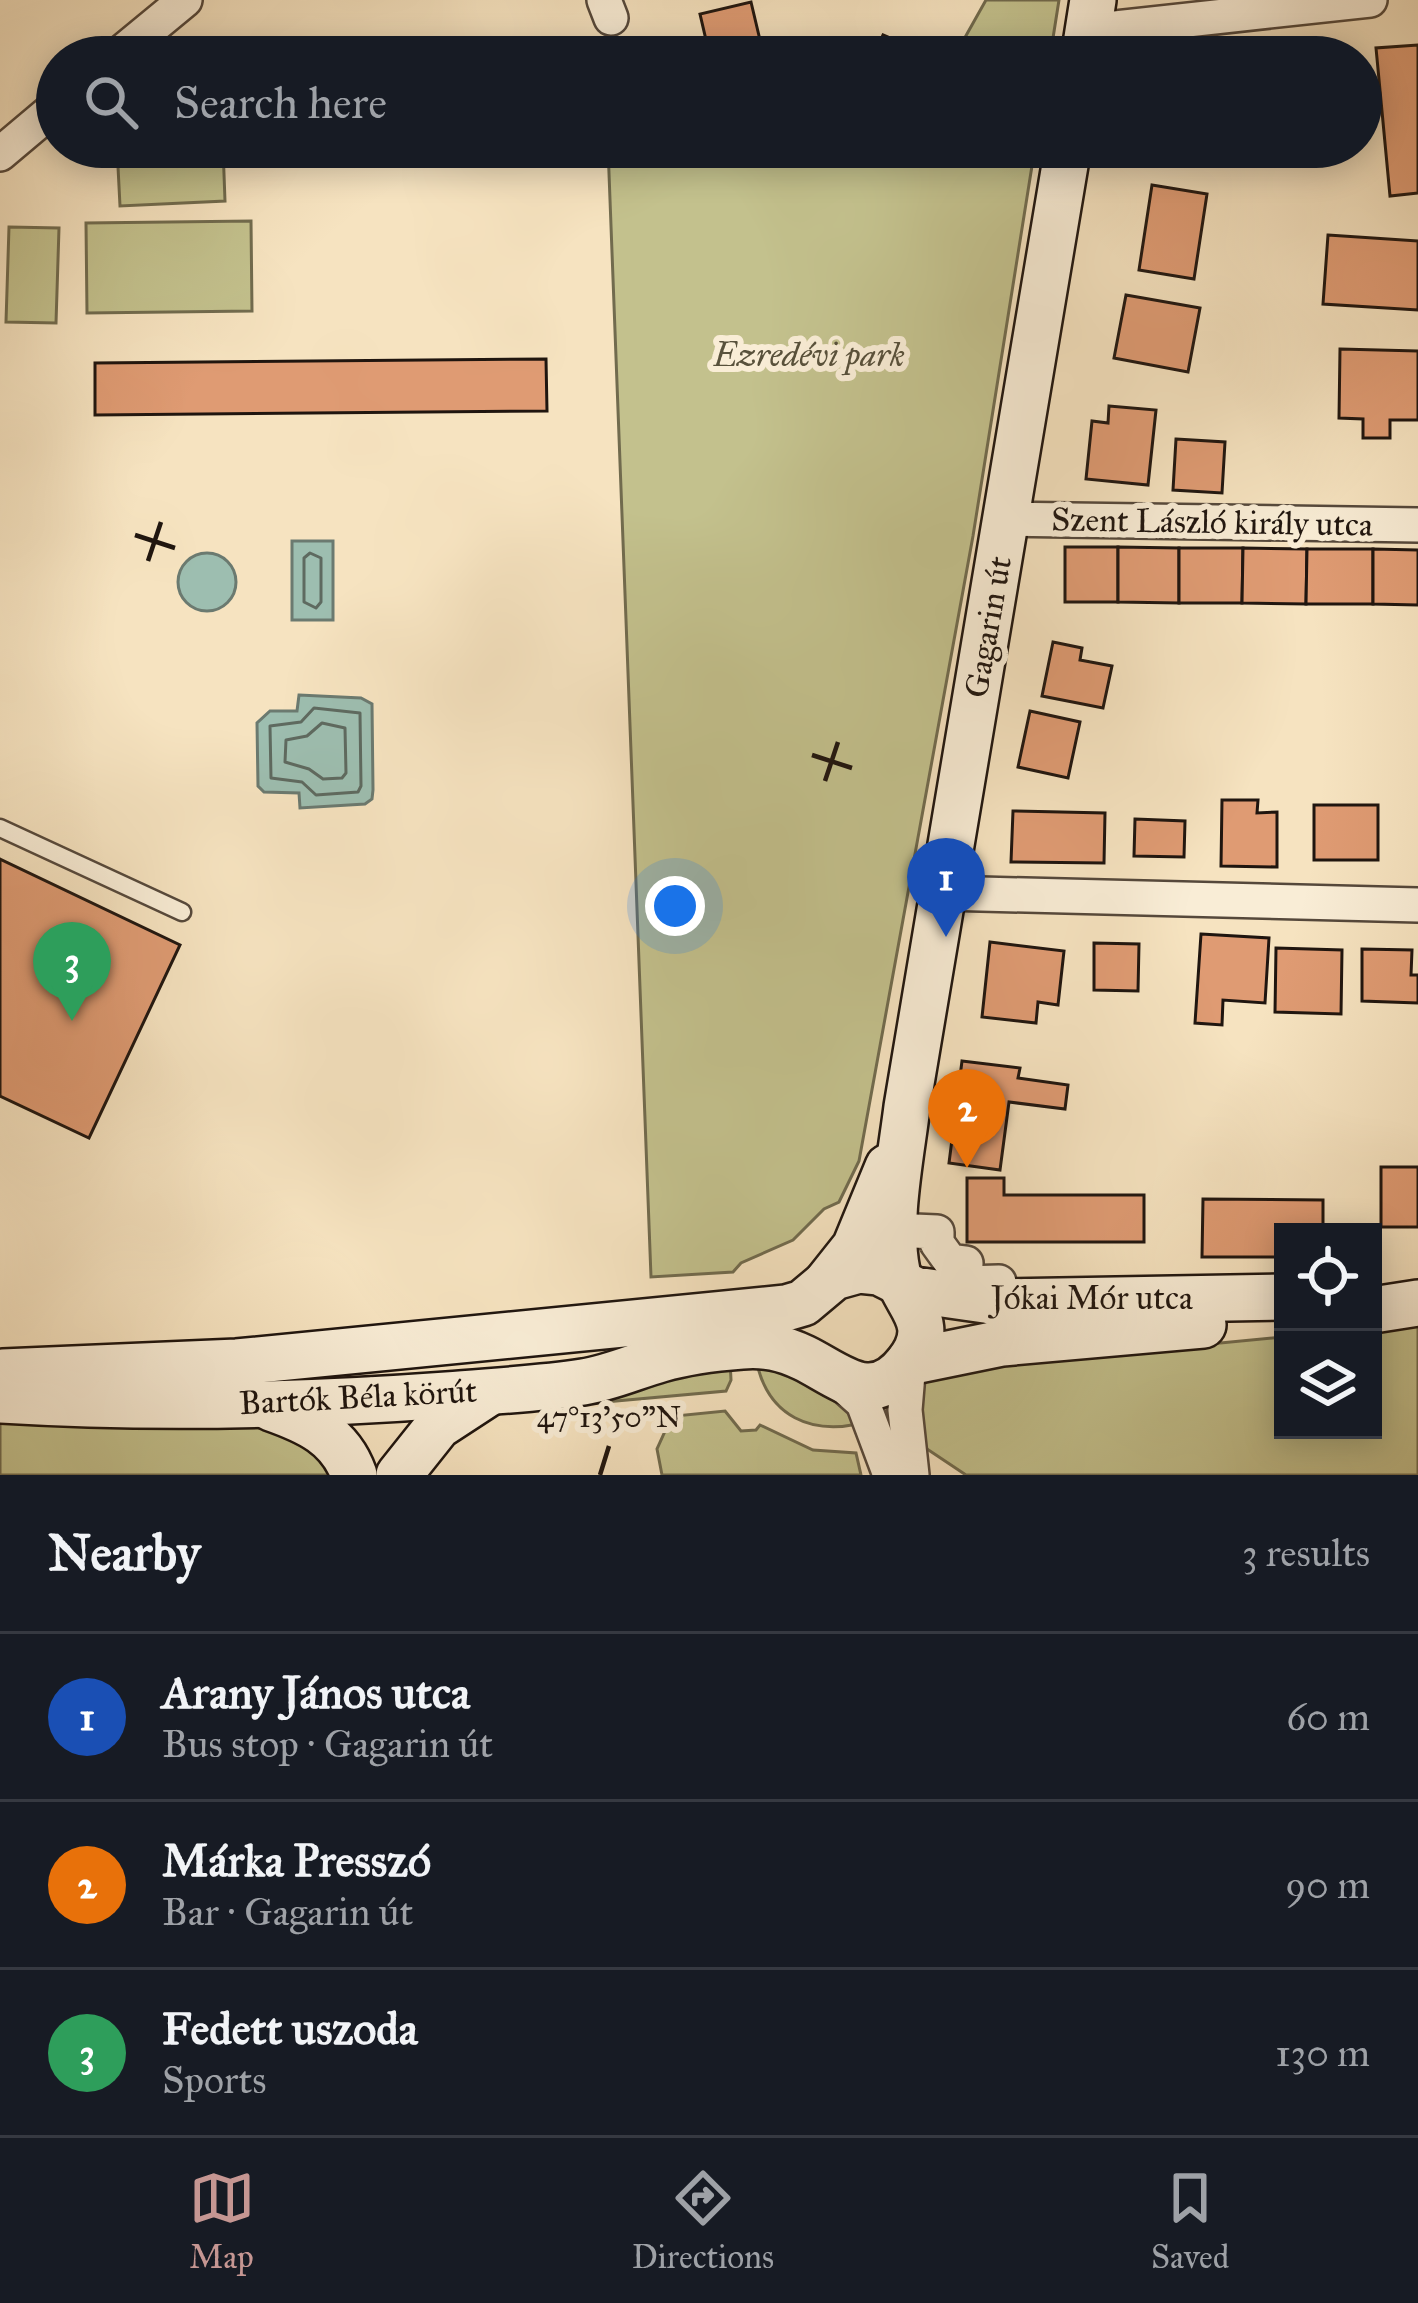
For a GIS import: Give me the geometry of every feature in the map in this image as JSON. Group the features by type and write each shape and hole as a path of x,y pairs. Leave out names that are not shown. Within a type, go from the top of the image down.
{"street":[{"path":"141,36 185,0"},
{"path":"1088,29 1370,0"},
{"path":"0,154 36,124"},
{"name":"Gagarin út","path":"909,1362 919,1340 920,1322 902,1286 895,1243 907,1107 1064,168"},
{"name":"Szent László király utca","path":"1006,519 1418,525"},
{"path":"943,893 1418,905"},
{"name":"Gagarin út","path":"822,1287 861,1235 907,1107"},
{"path":"914,1232 937,1232 937,1243 950,1261 966,1262 964,1283 1073,1282 1186,1298"},
{"name":"Bartók Béla körút","path":"0,1372 190,1365 786,1308 803,1303 852,1270 888,1276 902,1286"},
{"name":"Jókai Mór utca","path":"902,1286 999,1302 1274,1297"},
{"path":"822,1287 806,1312 805,1337 828,1373 863,1403 890,1475"},
{"path":"1382,1296 1418,1301"},
{"path":"1382,1308 1418,1301"},
{"name":"Jókai Mór utca","path":"909,1362 1002,1343 1274,1319"},
{"name":"Bartók Béla körút","path":"0,1400 98,1404 370,1400 586,1382 681,1353 755,1345 784,1350 854,1385 879,1383 909,1362"},
{"path":"356,1475 370,1400 370,1350"},
{"path":"909,1362 905,1410 912,1475"},
{"path":"399,1475 438,1426 475,1400 501,1390"},
{"path":"250,1403 317,1427 345,1454 356,1475"}],"lane":[{"path":"0,828 182,912"}],"green space":[{"path":"986,0 1059,0 1053,36 966,36"},
{"path":"118,168 224,168 225,201 120,206"},
{"name":"Ezredévi park","path":"609,168 1032,168 973,536 859,1161 839,1202 824,1209 793,1240 741,1263 733,1272 651,1277"},
{"path":"251,221 252,311 87,313 86,223"},
{"path":"9,227 59,228 56,323 6,322"},
{"path":"1418,1324 1418,1475 966,1475 912,1439 910,1382 962,1368 1274,1338 1274,1439 1382,1439 1382,1328"},
{"path":"767,1357 845,1405 858,1424 824,1426 795,1418 764,1385 758,1368"},
{"path":"730,1360 726,1391 550,1407"},
{"path":"725,1411 741,1431 760,1425 813,1450 856,1453 861,1475 662,1475 657,1449 666,1429 665,1417"},
{"path":"0,1416 285,1426 341,1475 0,1475"}],"water":[{"path":"292,541 333,541 333,620 292,620"},
{"path":"207,553 228,561 236,582 228,603 207,611 186,603 178,582 186,561"},
{"path":"299,695 361,698 372,704 373,790 365,804 300,808 299,793 264,792 258,786 257,723 270,711 297,711"}],"building":[{"path":"751,2 759,36 705,36 700,14"},
{"path":"1418,45 1418,193 1390,196 1382,48"},
{"path":"1152,185 1207,194 1194,279 1139,270"},
{"path":"1328,235 1418,241 1418,310 1323,304"},
{"path":"1126,295 1200,308 1188,372 1114,358"},
{"path":"1340,349 1418,351 1418,420 1390,420 1390,438 1363,438 1363,419 1339,418"},
{"path":"546,359 547,411 95,415 95,363"},
{"path":"1109,406 1156,410 1148,485 1086,479 1092,421 1108,423"},
{"path":"1176,439 1225,442 1222,493 1173,490"},
{"path":"1065,547 1118,547 1118,602 1065,602"},
{"path":"1118,547 1179,548 1179,603 1118,602"},
{"path":"1179,548 1243,548 1242,603 1179,603"},
{"path":"1243,548 1307,549 1306,604 1242,603"},
{"path":"1307,549 1373,549 1373,604 1306,604"},
{"path":"1373,549 1418,550 1418,605 1373,604"},
{"path":"1053,642 1082,648 1080,660 1112,666 1103,708 1042,696"},
{"path":"1030,711 1080,722 1068,778 1018,767"},
{"path":"1222,800 1258,800 1257,813 1277,812 1277,867 1221,866"},
{"path":"1314,805 1378,805 1378,860 1314,860"},
{"path":"1013,811 1105,813 1104,863 1011,862"},
{"path":"1135,819 1185,821 1184,857 1134,856"},
{"path":"0,859 180,945 89,1138 0,1096"},
{"path":"1201,934 1269,938 1265,1003 1223,1000 1222,1025 1195,1023"},
{"path":"990,942 1064,951 1058,1005 1038,1002 1036,1023 982,1017"},
{"path":"1094,943 1139,944 1138,991 1094,990"},
{"path":"1276,948 1342,950 1341,1014 1275,1012"},
{"path":"1362,949 1412,950 1411,975 1418,975 1418,1003 1362,1001"},
{"path":"962,1061 1020,1068 1018,1078 1068,1085 1065,1109 1009,1102 1000,1170 949,1163"},
{"path":"1381,1167 1418,1167 1418,1227 1382,1227"},
{"path":"967,1178 1004,1178 1004,1195 1144,1195 1144,1242 967,1242"},
{"path":"1203,1199 1323,1200 1323,1223 1274,1223 1274,1257 1202,1257"}],"place":[{"name":"Arany János utca","path":"946,937"},
{"name":"Fedett uszoda","path":"72,1021"},
{"name":"Márka Presszó","path":"967,1168"}]}
